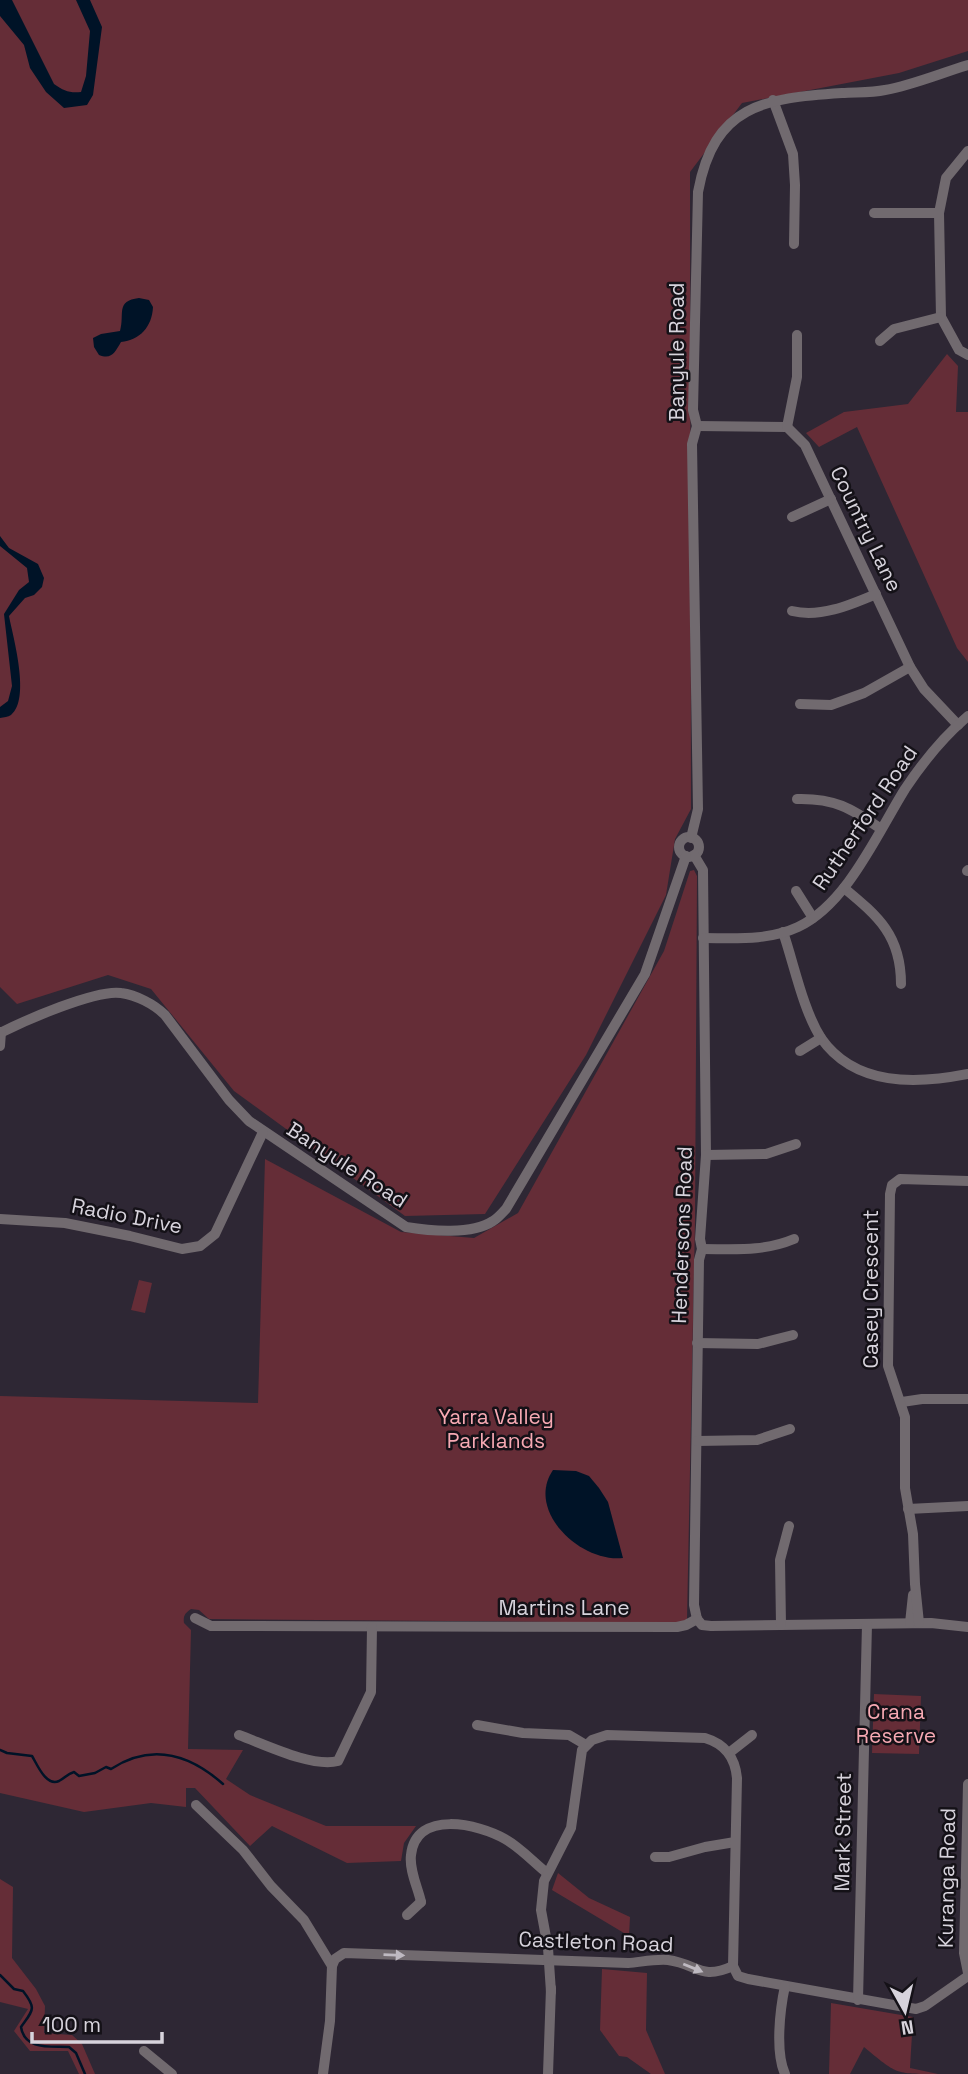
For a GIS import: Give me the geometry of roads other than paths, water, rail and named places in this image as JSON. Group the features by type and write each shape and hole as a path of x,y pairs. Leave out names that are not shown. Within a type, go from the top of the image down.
{"street":[{"name":"Banyule Road","path":"691,838 698,809 692,444 697,426 693,410 698,192 703,167 720,134 752,107 773,100 815,94 884,90 968,65"},
{"path":"773,100 793,153 796,185 794,244"},
{"path":"968,150 946,178 939,213 941,317 959,350 968,355"},
{"path":"874,213 939,213"},
{"path":"880,341 894,329 941,317"},
{"path":"697,426 787,427 797,377 797,335"},
{"name":"Country Lane","path":"787,427 805,445 910,667 924,689 958,725"},
{"path":"792,517 831,499"},
{"path":"792,611 807,615 852,605 876,594"},
{"path":"800,704 831,705 864,693 910,667"},
{"name":"Rutherford Road","path":"702,938 761,937 783,932 813,918 825,909 844,888 920,768 968,716"},
{"path":"797,799 837,803 860,814 881,829"},
{"path":"691,838 696,841 698,847 690,856 681,852 679,846 682,840 691,838"},
{"name":"Banyule Road","path":"0,1032 100,994 120,993 155,1005 165,1014 229,1100 263,1132 406,1227 431,1231 474,1228 492,1222 506,1209 645,974 690,856"},
{"name":"Hendersons Road","path":"690,856 703,870 706,1155 697,1343 694,1605 697,1619"},
{"path":"844,888 887,929 900,961 901,984"},
{"path":"796,891 813,918"},
{"path":"783,932 821,1038 838,1056 852,1066 880,1077 929,1080 968,1074"},
{"path":"0,1032 0,1046"},
{"path":"800,1051 821,1038"},
{"name":"Radio Drive","path":"0,1219 65,1223 182,1249 200,1246 215,1234 263,1132"},
{"path":"706,1155 766,1154 796,1144"},
{"name":"Casey Crescent","path":"914,1623 915,1547 905,1488 906,1423 902,1402 891,1380 888,1360 891,1189 897,1181 906,1178 968,1181"},
{"path":"702,1249 755,1250 793,1239"},
{"path":"697,1343 758,1344 793,1335"},
{"path":"902,1402 968,1399"},
{"path":"697,1441 757,1440 790,1429"},
{"path":"909,1512 968,1506"},
{"path":"781,1625 780,1560 789,1525"},
{"name":"Martins Lane","path":"195,1618 211,1626 677,1627 697,1619 706,1626 931,1623 959,1620 968,1625"},
{"name":"Mark Street","path":"858,2000 867,1624"},
{"path":"239,1735 306,1758 329,1763 338,1761 371,1692 372,1627"},
{"path":"477,1725 517,1732 569,1735 586,1745"},
{"path":"548,2074 552,1946 544,1927 541,1900 547,1873 571,1828 580,1757 592,1740 607,1735 712,1740 734,1760 737,1778 735,1973 743,1978 916,2008 925,2006 968,1974"},
{"path":"729,1753 752,1735"},
{"name":"Kuranga Road","path":"968,1784 964,1953 968,1974"},
{"path":"196,1805 237,1844 271,1886 304,1920 332,1966 330,2021 323,2074"},
{"path":"407,1915 426,1903 411,1855 413,1846 422,1833 437,1825 471,1825 495,1834 515,1845 547,1873"},
{"path":"655,1857 669,1857 736,1842"},
{"name":"Castleton Road","path":"332,1966 335,1959 344,1954 628,1963 663,1960 706,1973 733,1966"},
{"path":"785,1986 780,2052 785,2074"},
{"path":"144,2051 172,2074"}],"water":[{"path":"0,0 12,0 54,84 67,91 81,92 86,76 90,31 76,0 90,0 102,27 93,95 87,105 64,108 46,92 30,68 24,45 0,16"},
{"path":"139,298 149,300 153,307 150,321 144,331 128,341 121,342 110,356 99,355 93,338 120,331 124,305"},
{"path":"0,536 9,548 38,564 44,578 42,587 34,595 25,598 9,616 17,652 20,696 11,715 0,718 0,707 8,701 12,686 4,614 19,590 29,582 27,568 0,546"},
{"path":"553,1470 576,1471 589,1476 599,1488 608,1502 623,1558 590,1552 562,1531 546,1502 546,1486"}],"waterway":[{"path":"0,1750 32,1756 46,1778 54,1782 74,1772 79,1776 95,1773 140,1756 155,1754 183,1759 210,1773 223,1784"},
{"path":"0,1975 14,1989 23,1991 32,2006 31,2013 21,2027 23,2035 33,2044 40,2046 69,2047 76,2053 85,2074"}],"park label":[{"name":"Yarra Valley Parklands","path":"496,1429"},
{"name":"Crana Reserve","path":"896,1724"}]}
